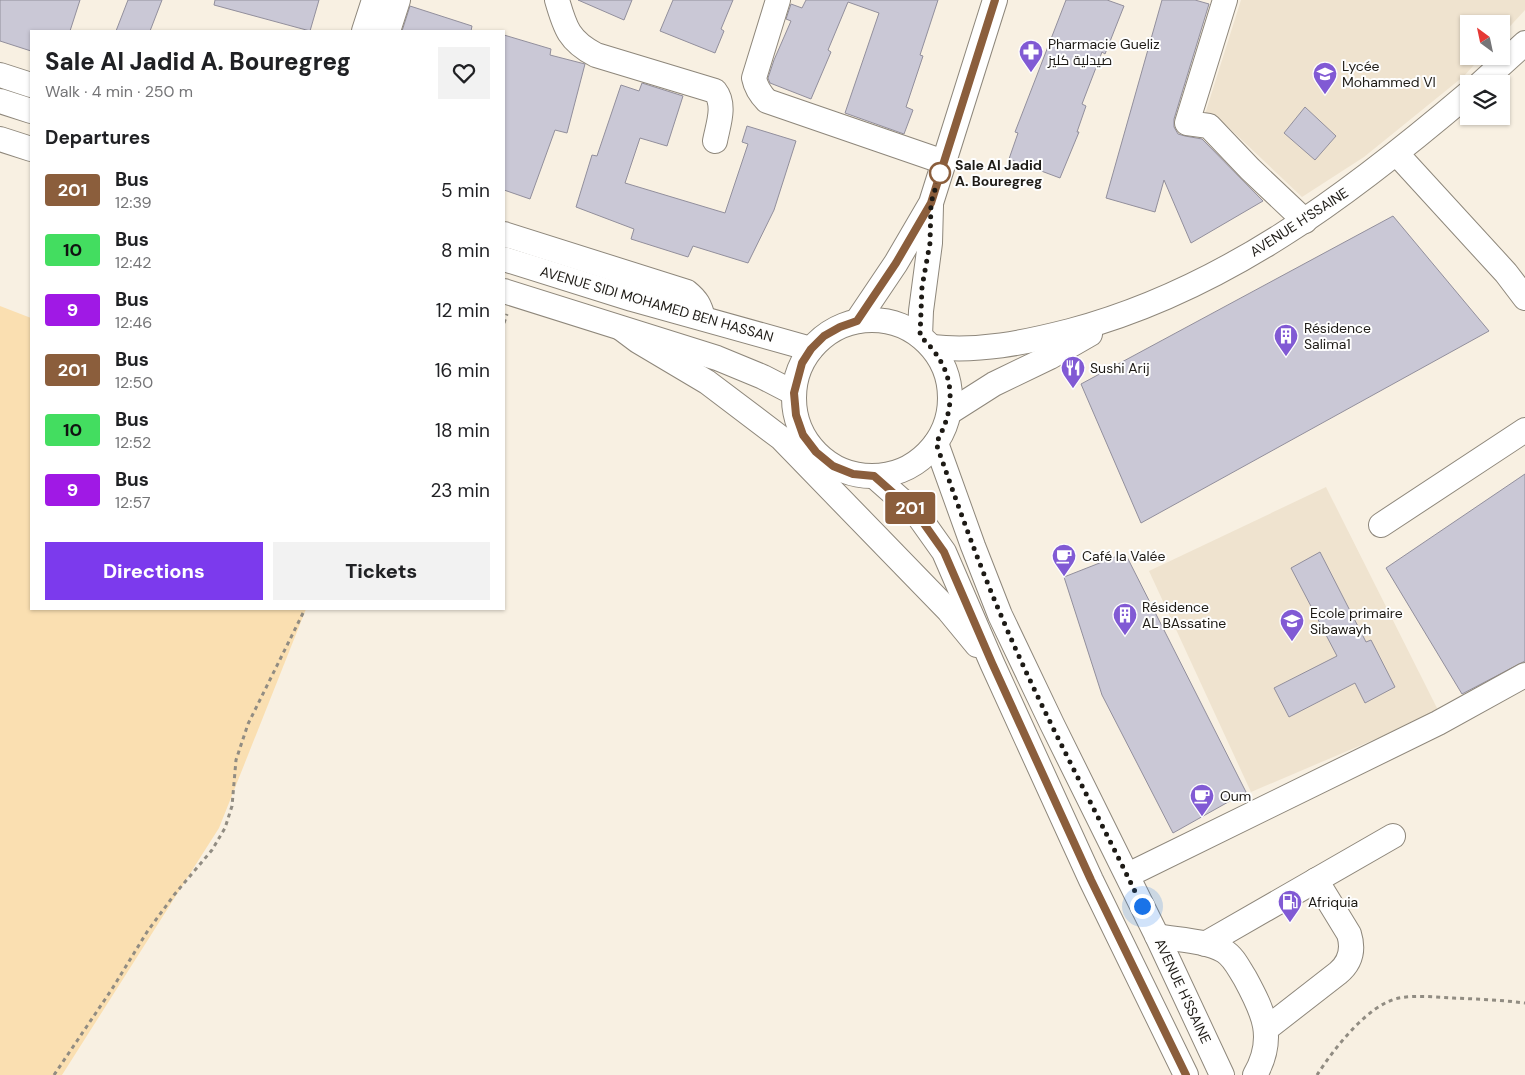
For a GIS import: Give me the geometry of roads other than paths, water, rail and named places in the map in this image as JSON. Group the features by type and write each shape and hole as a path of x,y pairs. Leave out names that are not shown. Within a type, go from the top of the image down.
{"street":[{"path":"364,30 374,0"},
{"path":"388,30 398,0"},
{"path":"557,0 562,18 579,46 596,55 715,91 720,96 721,105 714,142"},
{"path":"778,0 754,78 760,94 768,101 944,162"},
{"path":"857,321 896,263 931,203 995,0"},
{"path":"1225,0 1188,123 1209,126 1250,170 1305,221"},
{"path":"1490,75 1525,43"},
{"path":"0,75 30,85"},
{"path":"0,101 30,111"},
{"name":"AVENUE H'SSAINE","path":"926,341 956,349 1006,346 1110,320 1157,302 1208,277 1305,221 1397,154 1460,101"},
{"path":"0,140 30,149"},
{"path":"1397,154 1506,273 1525,298"},
{"path":"926,341 922,287 930,243 931,203"},
{"path":"505,234 688,292 700,306 702,318"},
{"name":"AVENUE SIDI MOHAMED BEN HASSAN","path":"505,259 632,299 811,349"},
{"path":"505,292 717,358 763,377 794,393"},
{"name":"AVENUE H'SSAINE","path":"950,412 994,384 1081,340 1110,320"},
{"path":"857,321 891,322 906,327 926,341 942,361 951,395 950,412 944,428 936,443 924,456 909,467 892,474 874,476 853,474 816,452 803,435 796,415 794,393 802,363 811,349 824,336 840,327 857,321"},
{"path":"622,329 638,341 707,382 781,438 949,611 992,663"},
{"path":"1381,525 1525,430"},
{"name":"AVENUE H'SSAINE","path":"936,443 1000,615 1128,875 1222,1075"},
{"path":"874,476 917,514 944,552 992,663 1091,880 1186,1075"},
{"path":"1128,875 1438,722 1525,675"},
{"path":"1205,944 1393,836"},
{"path":"1266,1029 1344,968 1351,956 1349,934 1316,880"},
{"path":"1157,936 1205,944 1223,950 1237,964 1257,1001 1266,1029 1266,1045 1263,1060 1255,1075"}],"place":[{"name":"Pharmacie Gueliz صيدلية كليز","path":"1031,73"},
{"name":"Lycée Mohammed VI","path":"1325,95"},
{"name":"Sale Al Jadid A. Bouregreg","path":"940,173"},
{"name":"Résidence Salima1","path":"1286,357"},
{"name":"Sushi Arij","path":"1073,389"},
{"name":"Café la Valée","path":"1064,577"},
{"name":"Résidence AL BAssatine","path":"1125,636"},
{"name":"Ecole primaire Sibawayh","path":"1292,642"},
{"name":"Oum","path":"1202,817"},
{"name":"Afriquia","path":"1290,923"}]}
